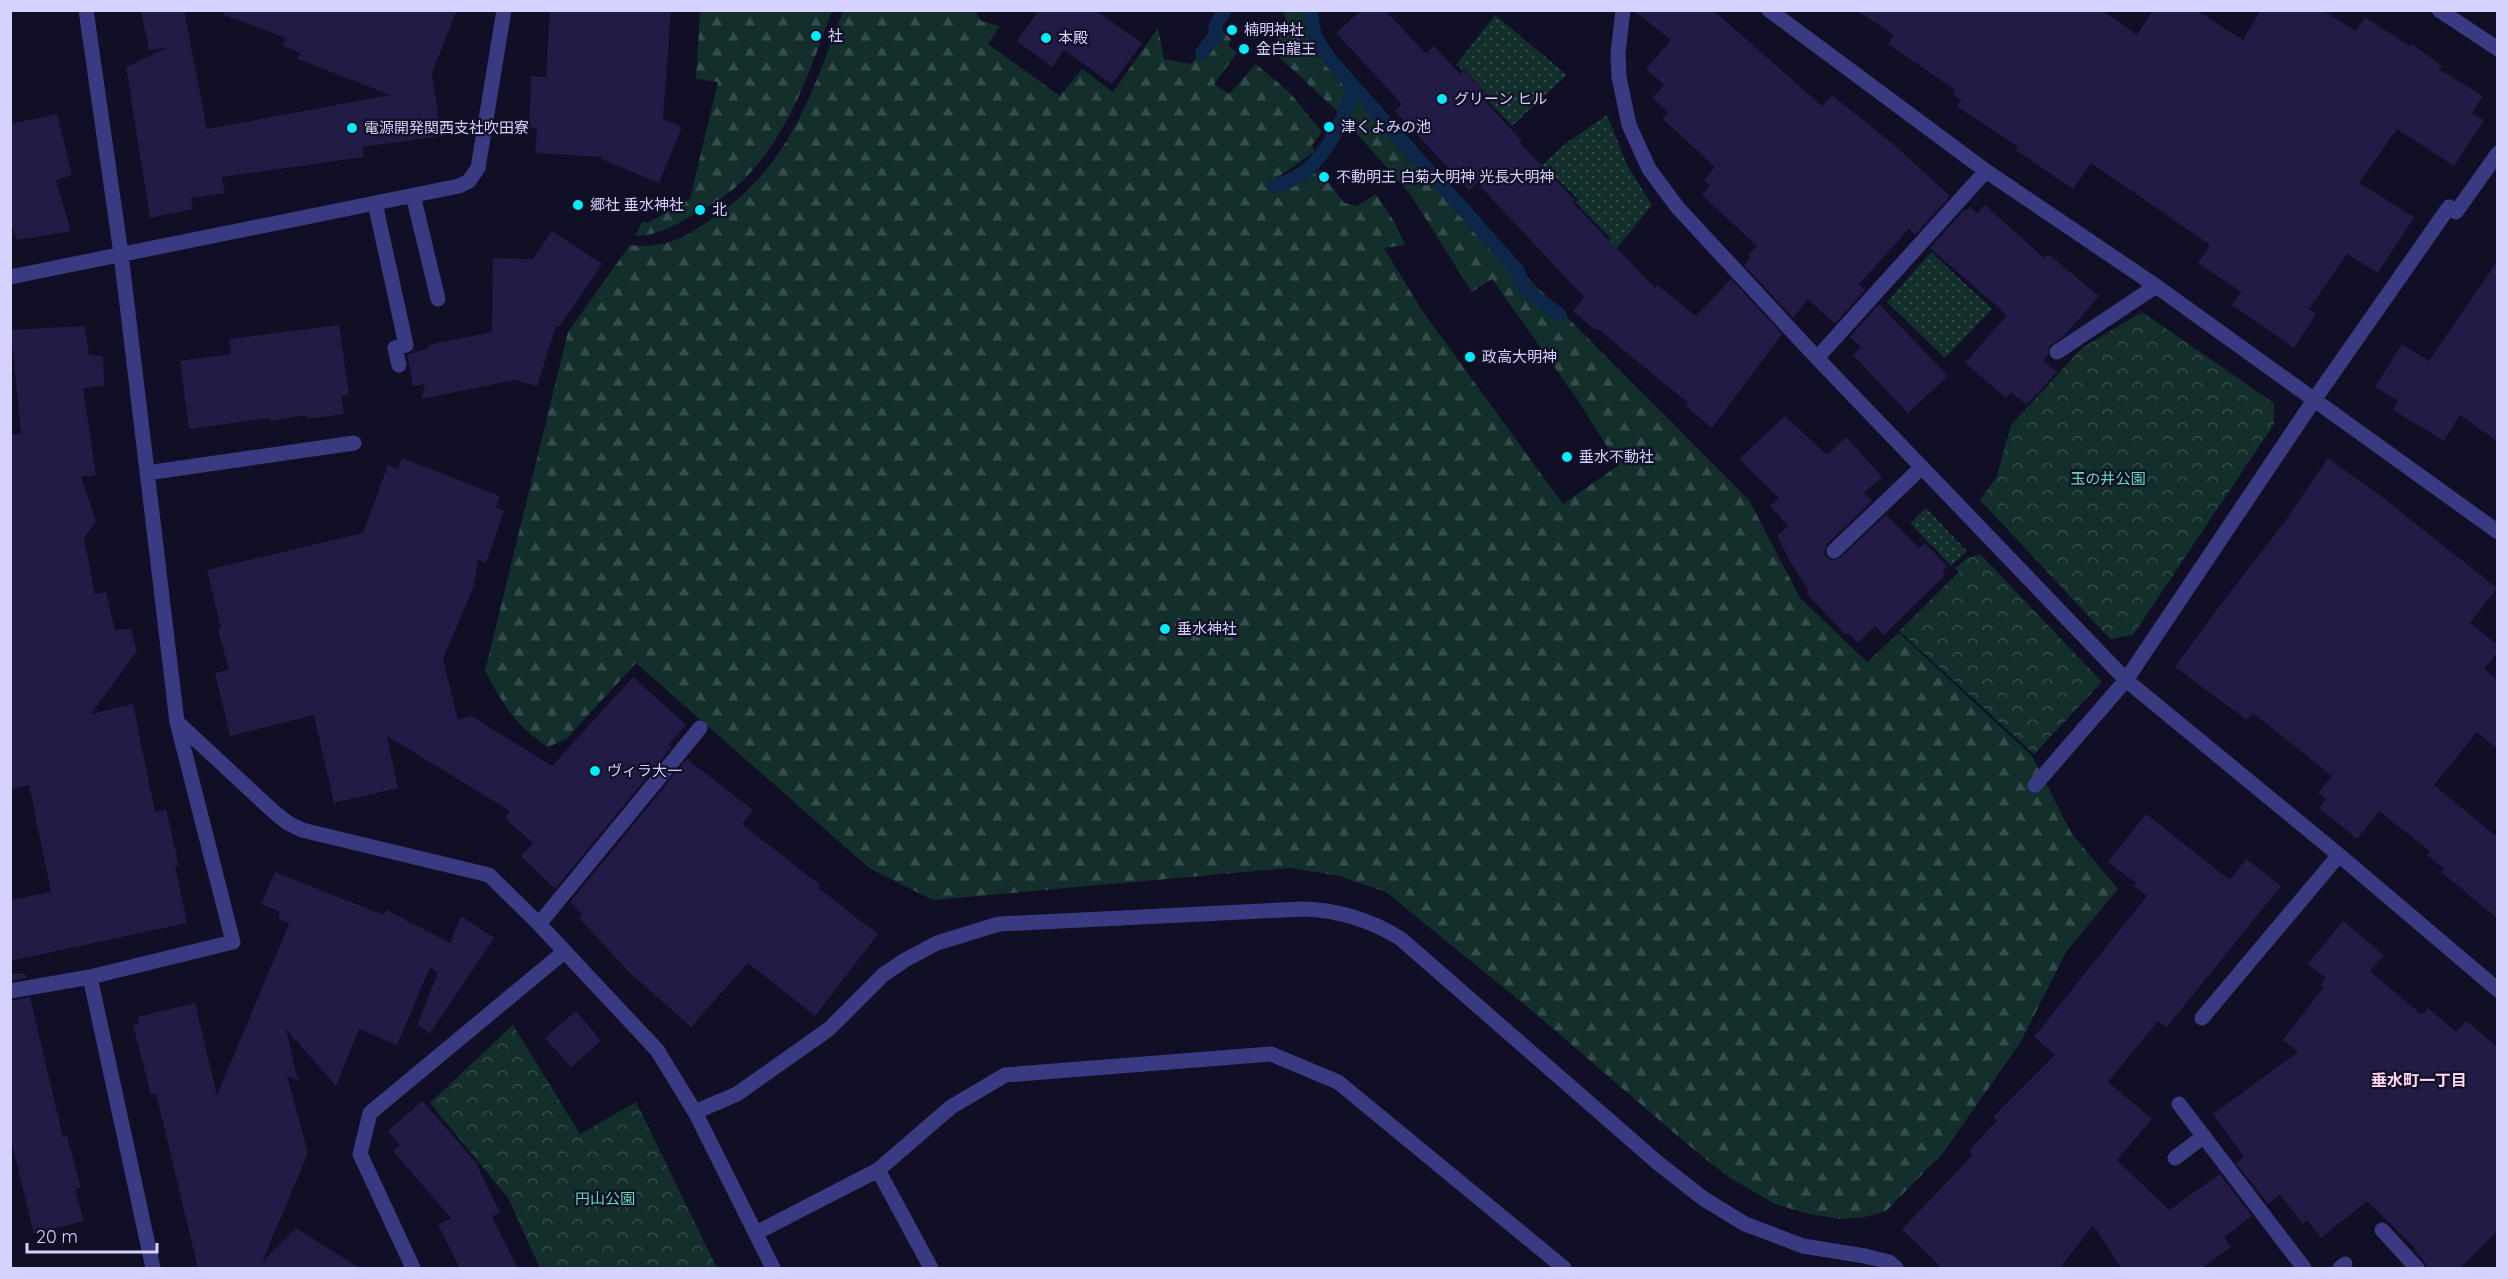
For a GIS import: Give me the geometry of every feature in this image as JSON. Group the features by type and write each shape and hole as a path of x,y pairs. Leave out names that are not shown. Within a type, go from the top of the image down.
{"street":[{"path":"10,991 90,977 233,942 177,722 121,254 86,10"},
{"path":"10,277 459,186 470,181 478,168 504,10"},
{"path":"1623,10 1618,53 1623,102 1629,125 1649,169 1678,208 1817,358 2126,680 2339,855 2498,990"},
{"path":"1770,10 1986,171 2156,286 2498,532"},
{"path":"2439,10 2498,49"},
{"path":"2035,785 2126,680 2314,400 2449,207 2456,212 2498,153"},
{"path":"1817,358 1986,171"},
{"path":"413,195 438,299"},
{"path":"375,203 406,345 395,348 399,365"},
{"path":"2057,352 2156,286"},
{"path":"147,473 354,442"},
{"path":"1834,551 1922,467"},
{"path":"177,722 288,823 302,830 489,875 539,924 657,1050 695,1112 773,1269"},
{"path":"539,924 700,728"},
{"path":"2202,1018 2339,855"},
{"path":"695,1112 737,1094 829,1029 883,975 905,960 937,943 963,934 999,924 1303,909 1329,910 1366,921 1401,939 1658,1164 1704,1199 1744,1224 1803,1246 1865,1256 1889,1262 1896,1269"},
{"path":"413,1269 360,1154 370,1113 564,952"},
{"path":"90,977 153,1269"},
{"path":"756,1233 879,1170 951,1107 1005,1075 1271,1054 1338,1082 1564,1269"},
{"path":"2180,1104 2304,1269"},
{"path":"2175,1158 2204,1136"},
{"path":"879,1170 931,1269"},
{"path":"2382,1230 2418,1269"}],"green space":[{"path":"700,11 832,11 792,111 764,156 746,177 720,200 675,225 660,232 635,236 642,222 648,223 690,199 718,82 696,79"},
{"name":"垂水神社","path":"843,11 975,11 981,21 1000,26 988,44 1060,96 1082,69 1113,92 1158,28 1164,59 1192,64 1198,54 1202,56 1212,47 1220,29 1231,39 1228,45 1237,53 1214,84 1229,94 1256,64 1291,94 1322,132 1312,145 1314,152 1271,182 1271,188 1276,193 1294,186 1320,170 1344,203 1357,206 1376,194 1395,223 1405,245 1384,248 1421,309 1563,504 1619,465 1577,399 1492,279 1472,292 1410,194 1336,110 1277,55 1276,41 1286,19 1283,11 1306,11 1320,51 1338,75 1358,97 1373,104 1523,273 1749,500 1800,598 1867,662 1899,633 2032,756 2072,834 2118,889 2066,952 2020,1043 1943,1153 1886,1211 1865,1217 1841,1219 1809,1214 1775,1204 1730,1178 1537,1015 1386,892 1339,876 1290,868 933,900 869,868 636,663 566,739 548,747 518,722 485,671 568,332 630,245 663,244 682,237 738,199 760,177 795,128 820,72"},
{"path":"1495,15 1567,75 1512,126 1487,100 1490,97 1464,69 1456,65"},
{"path":"1607,115 1627,165 1652,205 1613,253 1591,258 1610,238 1575,202 1578,199 1552,174 1546,180 1536,171 1565,144"},
{"path":"1931,252 1992,309 1945,358 1887,302"},
{"name":"玉の井公園","path":"2142,312 2274,403 2274,424 2133,635 2110,639 1980,500 1997,476 2011,425 2082,348"},
{"path":"1926,508 1967,551 1951,566 1910,523"},
{"path":"1980,554 2102,682 2034,754 1899,631 1959,572 1955,568 1968,558"},
{"name":"円山公園","path":"513,1025 580,1134 636,1102 717,1268 540,1268 508,1198 430,1103"}],"building":[{"path":"141,10 184,10 207,129 390,95 298,59 300,53 283,46 286,38 224,15 225,10 457,10 432,73 441,136 362,147 364,157 222,177 225,193 191,198 193,209 150,218 126,67 167,48 149,50"},
{"path":"550,10 671,10 663,119 682,127 659,183 601,159 603,157 535,153 537,128 529,127 531,76 546,77"},
{"path":"1039,10 1095,10 1142,43 1112,84 1064,50 1052,67 1017,41"},
{"path":"1361,10 1385,10 1426,54 1434,46 1460,74 1464,70 1489,97 1485,101 1522,141 1520,143 1575,200 1573,203 1655,288 1657,285 1696,316 1731,279 1782,334 1712,428 1686,406 1688,403 1573,311 1584,297 1477,183 1469,190 1395,111 1402,104 1336,33"},
{"path":"1633,10 1713,10 1822,106 1832,95 1893,144 1950,196 1915,235 1909,229 1859,284 1865,290 1835,324 1808,299 1793,318 1744,265 1751,257 1748,255 1757,246 1702,195 1710,186 1704,180 1715,167 1663,119 1668,112 1652,98 1664,85 1646,69 1671,40"},
{"path":"1856,10 2102,10 2137,35 2153,10 2196,10 2243,40 2261,10 2322,10 2356,31 2365,17 2410,46 2412,44 2442,66 2439,69 2483,96 2472,113 2484,120 2454,166 2397,129 2359,183 2414,217 2378,273 2347,254 2309,309 2316,314 2294,348 2232,305 2241,292 2198,263 2210,245 2091,163 2073,189 2016,150 2018,147 1957,106 1961,100 1953,94 1955,90 1888,44 1894,35"},
{"path":"57,114 72,175 56,180 71,231 17,240 10,221 10,124"},
{"path":"1985,205 2044,258 2048,254 2099,296 2065,335 2049,347 2048,355 2043,360 2057,372 2027,405 2011,392 2006,398 1965,363 2007,315 1930,248 1965,209 1966,211 1970,207 1978,213"},
{"path":"552,231 602,264 559,327 556,326 537,386 515,380 421,399 425,384 413,386 407,355 429,348 428,345 492,332 493,258 533,259"},
{"path":"2498,260 2498,442 2460,415 2444,441 2393,410 2398,401 2375,387 2402,344 2429,361"},
{"path":"1879,304 1948,376 1908,413 1853,355 1861,347 1850,337"},
{"path":"339,325 349,395 341,396 344,414 307,419 307,415 269,421 269,418 189,429 180,361 231,354 229,339"},
{"path":"85,326 89,355 103,356 104,386 83,388 96,475 81,477 96,521 84,538 95,594 106,592 115,630 131,629 137,651 91,714 133,704 155,812 166,809 179,866 175,865 187,923 10,961 10,900 51,892 29,785 10,790 10,435 21,434 11,330"},
{"path":"1785,416 1827,455 1846,437 1882,477 1864,493 1872,501 1827,544 1824,553 1827,558 1832,560 1840,558 1886,515 1919,548 1925,543 1947,566 1942,572 1945,575 1884,635 1875,626 1858,643 1848,633 1846,635 1806,593 1809,591 1777,536 1788,526 1770,506 1779,498 1739,459"},
{"path":"402,458 500,496 496,507 504,511 486,563 478,560 473,588 443,659 458,720 471,716 552,766 633,677 686,725 668,745 672,747 555,889 521,856 533,843 505,818 510,811 387,736 398,788 334,803 314,715 230,736 215,673 229,670 218,630 221,629 207,570 363,533 388,465 398,469"},
{"path":"2328,458 2382,497 2497,588 2470,623 2498,645 2498,652 2484,669 2498,680 2498,750 2477,732 2434,785 2498,838 2498,919 2441,872 2444,869 2427,855 2430,851 2379,811 2357,839 2319,808 2326,799 2318,793 2332,776 2253,713 2247,720 2175,667 2286,520"},
{"path":"687,759 753,810 742,824 820,885 818,888 878,934 815,1016 748,963 691,1027 630,973 579,918 582,914 570,902"},
{"path":"2146,814 2230,880 2246,859 2281,886 2167,1027 2158,1021 2108,1082 2152,1119 2117,1160 2169,1210 2220,1174 2252,1216 2224,1237 2231,1247 2201,1269 2122,1269 2093,1225 2059,1269 1943,1269 1902,1229 1973,1155 1969,1150 1997,1121 1993,1117 2055,1055 2034,1037 2147,896 2134,886 2136,883 2108,862"},
{"path":"275,872 384,915 387,910 450,943 461,916 494,938 430,1033 417,1025 438,973 430,967 397,1045 359,1029 336,1086 286,1029 298,1081 287,1076 308,1153 262,1262 296,1228 361,1269 198,1269 156,1093 151,1095 133,1025 139,1024 137,1017 195,1003 217,1095 289,924 278,919 280,912 261,904"},
{"path":"2343,921 2384,955 2370,971 2422,1015 2428,1008 2456,1032 2466,1021 2498,1047 2498,1230 2459,1269 2426,1269 2425,1262 2414,1250 2416,1249 2367,1201 2321,1238 2307,1220 2303,1224 2280,1195 2268,1204 2236,1163 2244,1157 2213,1114 2298,1052 2283,1040 2323,988 2320,985 2326,978 2308,964"},
{"path":"24,973 26,978 10,981 10,974"},
{"path":"30,997 63,1137 67,1136 81,1188 75,1189 84,1221 34,1234 10,1136 10,1001"},
{"path":"576,1011 601,1041 571,1067 545,1038"},
{"path":"422,1101 475,1161 500,1213 492,1217 518,1269 460,1269 438,1225 451,1218 393,1151 400,1145 388,1131"}],"waterway":[{"path":"1202,53 1215,36 1216,24 1225,10"},
{"path":"1310,10 1315,37 1331,61 1517,270 1525,290 1560,315"},
{"path":"1275,186 1291,180 1316,161 1335,133 1354,87"}],"place":[{"name":"楠明神社","path":"1232,30"},
{"name":"社","path":"816,36"},
{"name":"本殿","path":"1046,38"},
{"name":"金白龍王","path":"1244,49"},
{"name":"グリーン ヒル","path":"1442,99"},
{"name":"津くよみの池","path":"1329,127"},
{"name":"電源開発関西支社吹田寮","path":"352,128"},
{"name":"不動明王 白菊大明神 光長大明神","path":"1324,177"},
{"name":"郷社 垂水神社","path":"578,205"},
{"name":"北","path":"700,210"},
{"name":"政高大明神","path":"1470,357"},
{"name":"垂水不動社","path":"1567,457"},
{"name":"垂水神社","path":"1165,629"},
{"name":"ヴィラ大一","path":"595,771"}],"district":[{"name":"垂水町一丁目","path":"2419,1080"}]}
